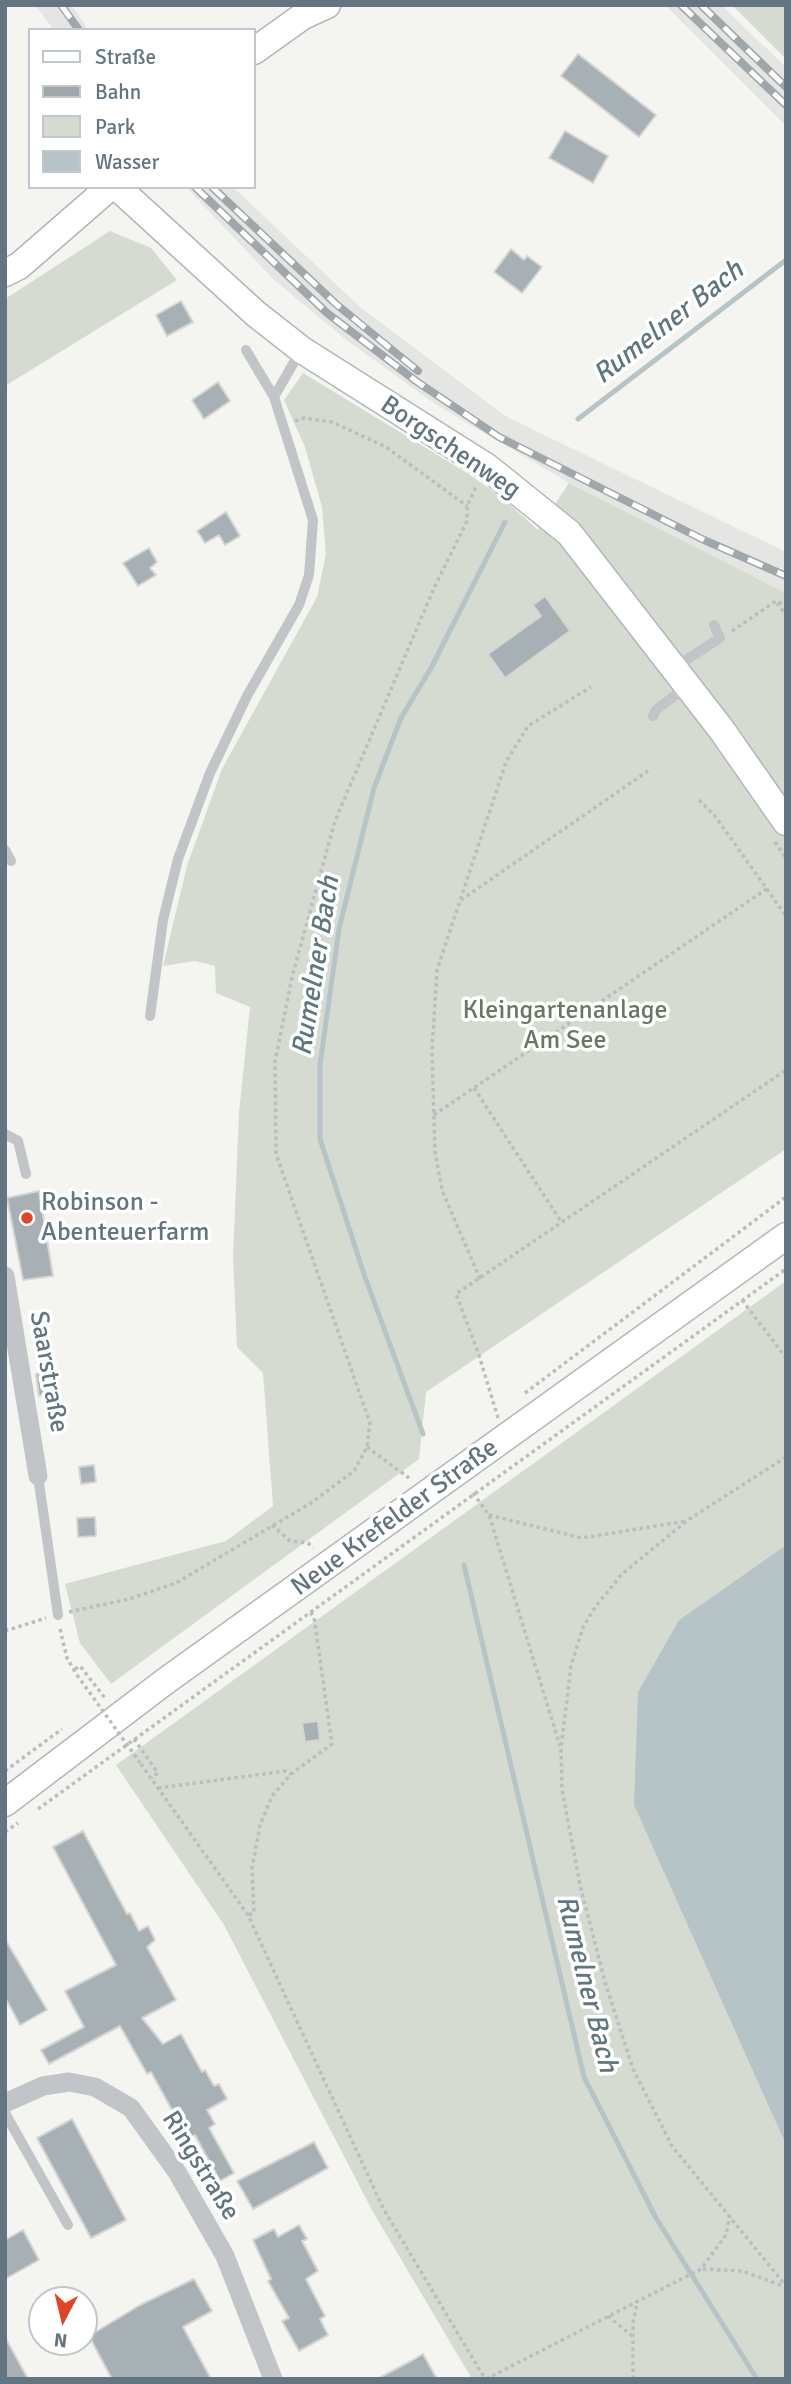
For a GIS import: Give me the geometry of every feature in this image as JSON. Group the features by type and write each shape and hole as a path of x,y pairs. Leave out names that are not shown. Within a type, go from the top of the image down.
{"street":[{"path":"256,50 303,16 327,5"},
{"path":"12,270 108,189"},
{"name":"Borgschenweg","path":"119,189 256,314 302,350 487,467 569,533 786,822"},
{"name":"Neue Krefelder Straße","path":"15,1810 167,1681 786,1236"},
{"name":"Saarstraße","path":"5,1276 38,1476"},
{"name":"Ringstraße","path":"5,2103 43,2086 69,2082 95,2087 131,2108 177,2172 225,2256 273,2379"}],"lane":[{"path":"150,1016 163,920 178,859 210,773 247,696 299,605 309,575 313,520 274,397 246,350"},
{"path":"274,397 302,350"},
{"path":"653,716 680,678 720,638 714,625"},
{"path":"5,850 11,861"},
{"path":"5,1134 19,1141 26,1174"},
{"path":"38,1476 58,1615"},
{"path":"5,2113 68,2225"}],"path":[{"path":"5,1631 58,1615 129,1599 176,1583 311,1503 354,1471 367,1447 370,1423 276,1154 275,1062 292,977 335,821 434,587 467,521 467,506 386,447 332,422 304,418 284,425"},
{"path":"776,601 786,605"},
{"path":"776,601 786,615"},
{"path":"720,638 776,601"},
{"path":"480,1279 442,1190 435,1152 432,1050 437,970 506,762 528,726 591,687"},
{"path":"459,901 648,771"},
{"path":"699,800 715,816 786,916"},
{"path":"434,1115 768,888"},
{"path":"504,1440 478,1352 456,1294 786,1070"},
{"path":"474,1088 562,1223"},
{"path":"35,1811 786,1269"},
{"path":"741,1300 786,1358"},
{"path":"367,1447 409,1478"},
{"path":"786,1457 688,1520 622,1574 583,1627 571,1666 561,1748 562,1789 580,1885 606,1983 633,2069 672,2146 730,2214 786,2287"},
{"path":"473,1493 489,1515 561,1748"},
{"path":"489,1515 582,1538 688,1520"},
{"path":"272,1525 290,1541 309,1543 313,1548"},
{"path":"248,1915 254,1913 252,1868 260,1825 272,1796 291,1774 332,1744 313,1617 310,1612"},
{"path":"58,1615 64,1647 77,1675 248,1915 383,2208 486,2379 701,2269 726,2235 730,2214"},
{"path":"74,1670 80,1666 105,1698"},
{"path":"134,1739 158,1773 151,1778"},
{"path":"158,1788 286,1772 291,1774"},
{"path":"5,1832 15,1810"},
{"path":"701,2269 742,2271 786,2287"},
{"path":"633,2379 633,2337 637,2303"},
{"path":"608,2316 633,2337"}],"shaded area":[{"path":"35,5 72,5 87,28 52,28"},
{"path":"665,5 721,5 786,67 786,126"},
{"path":"188,189 235,189 360,307 507,417 786,552 786,593 569,483 435,404 345,339 273,279"}],"green space":[{"path":"732,5 786,5 786,59"},
{"path":"110,231 151,248 177,280 5,386 5,299"},
{"name":"Kleingartenanlage Am See","path":"303,373 467,473 504,499 538,530 569,483 786,593 786,1149 426,1392 419,1459 111,1684 80,1643 65,1584 226,1541 273,1506 263,1373 237,1347 233,1257 239,1113 250,1007 216,993 215,966 195,961 163,966 187,866 222,769 317,597 326,554 322,507 305,447 284,400"},
{"path":"786,1281 786,1545 679,1620 634,1804 786,2145 786,2379 472,2379 373,2212 224,1925 116,1765"}],"water":[{"path":"786,1545 786,2145 634,1805 638,1692 679,1620"}],"building":[{"path":"578,54 656,115 639,137 561,76"},
{"path":"565,131 608,156 593,183 549,158"},
{"path":"511,249 524,260 527,256 542,267 522,293 494,272"},
{"path":"181,301 193,322 167,336 156,315"},
{"path":"218,382 230,401 204,419 192,400"},
{"path":"226,512 240,536 225,545 219,535 205,543 197,531"},
{"path":"149,548 157,562 150,568 156,575 138,586 123,563"},
{"path":"545,596 570,631 505,678 488,654 541,616 533,605"},
{"path":"39,1191 53,1276 23,1280 7,1198"},
{"path":"57,1371 60,1393 39,1396 36,1374"},
{"path":"94,1465 96,1482 81,1484 79,1467"},
{"path":"95,1517 96,1536 78,1537 77,1518"},
{"path":"318,1721 320,1740 305,1742 302,1723"},
{"path":"83,1831 127,1914 130,1913 139,1931 148,1926 155,1940 147,1947 176,2000 142,2018 163,2044 181,2034 202,2072 205,2070 214,2086 219,2084 227,2099 207,2110 215,2124 209,2128 234,2173 220,2181 195,2135 192,2137 175,2108 172,2110 151,2072 147,2074 120,2026 49,2064 41,2050 84,2027 65,1991 116,1965 53,1847"},
{"path":"5,1939 47,2010 20,2025 5,1997"},
{"path":"72,2119 126,2220 91,2238 37,2138"},
{"path":"314,2142 328,2168 253,2209 237,2181"},
{"path":"299,2225 307,2239 302,2241 318,2271 306,2279 325,2316 320,2319 328,2335 299,2351 282,2321 289,2318 268,2281 271,2279 253,2240 274,2229 278,2237"},
{"path":"23,2230 39,2260 5,2279 5,2240"},
{"path":"194,2279 212,2311 183,2327 211,2379 112,2379 98,2353 98,2331 140,2305"},
{"path":"5,2337 28,2379 5,2379"},
{"path":"423,2354 437,2379 377,2379 411,2361"}],"waterway":[{"name":"Rumelner Bach","path":"578,419 786,260"},
{"name":"Rumelner Bach","path":"423,1434 365,1277 320,1139 320,1065 339,929 374,788 401,718 431,668 505,522"},
{"name":"Rumelner Bach","path":"464,1565 584,2077 656,2218 757,2379"}],"railway":[{"path":"61,5 78,28"},
{"path":"681,5 786,105"},
{"path":"701,5 786,87"},
{"path":"197,189 327,313 416,381 499,437 704,540 786,576"},
{"path":"214,189 336,304 418,371"}],"place":[{"name":"Robinson - Abenteuerfarm","path":"27,1218"}]}
